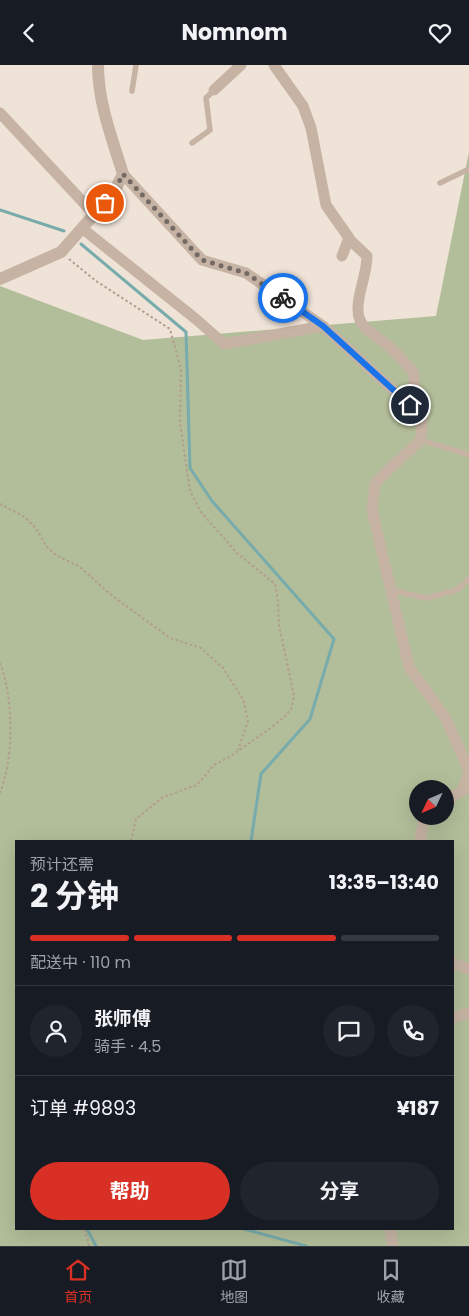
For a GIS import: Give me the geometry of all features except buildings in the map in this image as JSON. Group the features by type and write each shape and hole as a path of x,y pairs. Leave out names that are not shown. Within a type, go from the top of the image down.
{"street":[{"path":"98,65 98,86 123,174 202,260 246,273 323,326 422,416 421,440 387,471 376,484 372,510 409,667 446,719 469,771 463,790 454,796"},
{"path":"214,90 241,65"},
{"path":"274,65 304,106 311,128 326,205 349,239 367,256 366,271 357,311 363,326 372,335 389,345 414,373 414,389 410,405"},
{"path":"0,113 95,215"},
{"path":"0,279 61,253 114,192 123,174"},
{"path":"83,229 196,320 224,345 323,326"},
{"path":"342,255 349,239"},
{"path":"421,840 423,825"},
{"path":"454,964 469,969"},
{"path":"454,1017 469,1013"},
{"path":"390,1230 394,1246"}],"lane":[{"path":"132,91 136,65"},
{"path":"192,143 210,130 206,98 214,90"},
{"path":"440,183 469,169"},
{"path":"421,440 469,455"},
{"path":"391,590 426,598 457,590 469,579"}],"path":[{"path":"61,253 96,281 170,329 181,369 180,423 190,491 201,512 238,553 275,584 279,625 294,696 291,710 275,725 214,765 197,785 163,797 136,819 131,840"},
{"path":"0,503 23,515 36,529 46,546 56,555 80,567 110,594 170,638 201,648 223,668 243,699 248,721 238,751"},
{"path":"0,663 6,679 10,723 6,779 0,793"},
{"path":"85,1230 89,1246"}],"green space":[{"path":"469,152 469,1246 0,1246 0,286 143,340 436,316"}],"waterway":[{"path":"0,210 64,231"},
{"path":"81,244 186,332 190,468 212,501 334,639 310,719 261,774 251,840"},
{"path":"88,1230 96,1246"},
{"path":"248,1230 306,1246"}],"way so far":[{"path":"105,203 114,192 123,174 202,260 246,273 283,298"}],"route":[{"path":"283,298 323,326 410,405"}]}
